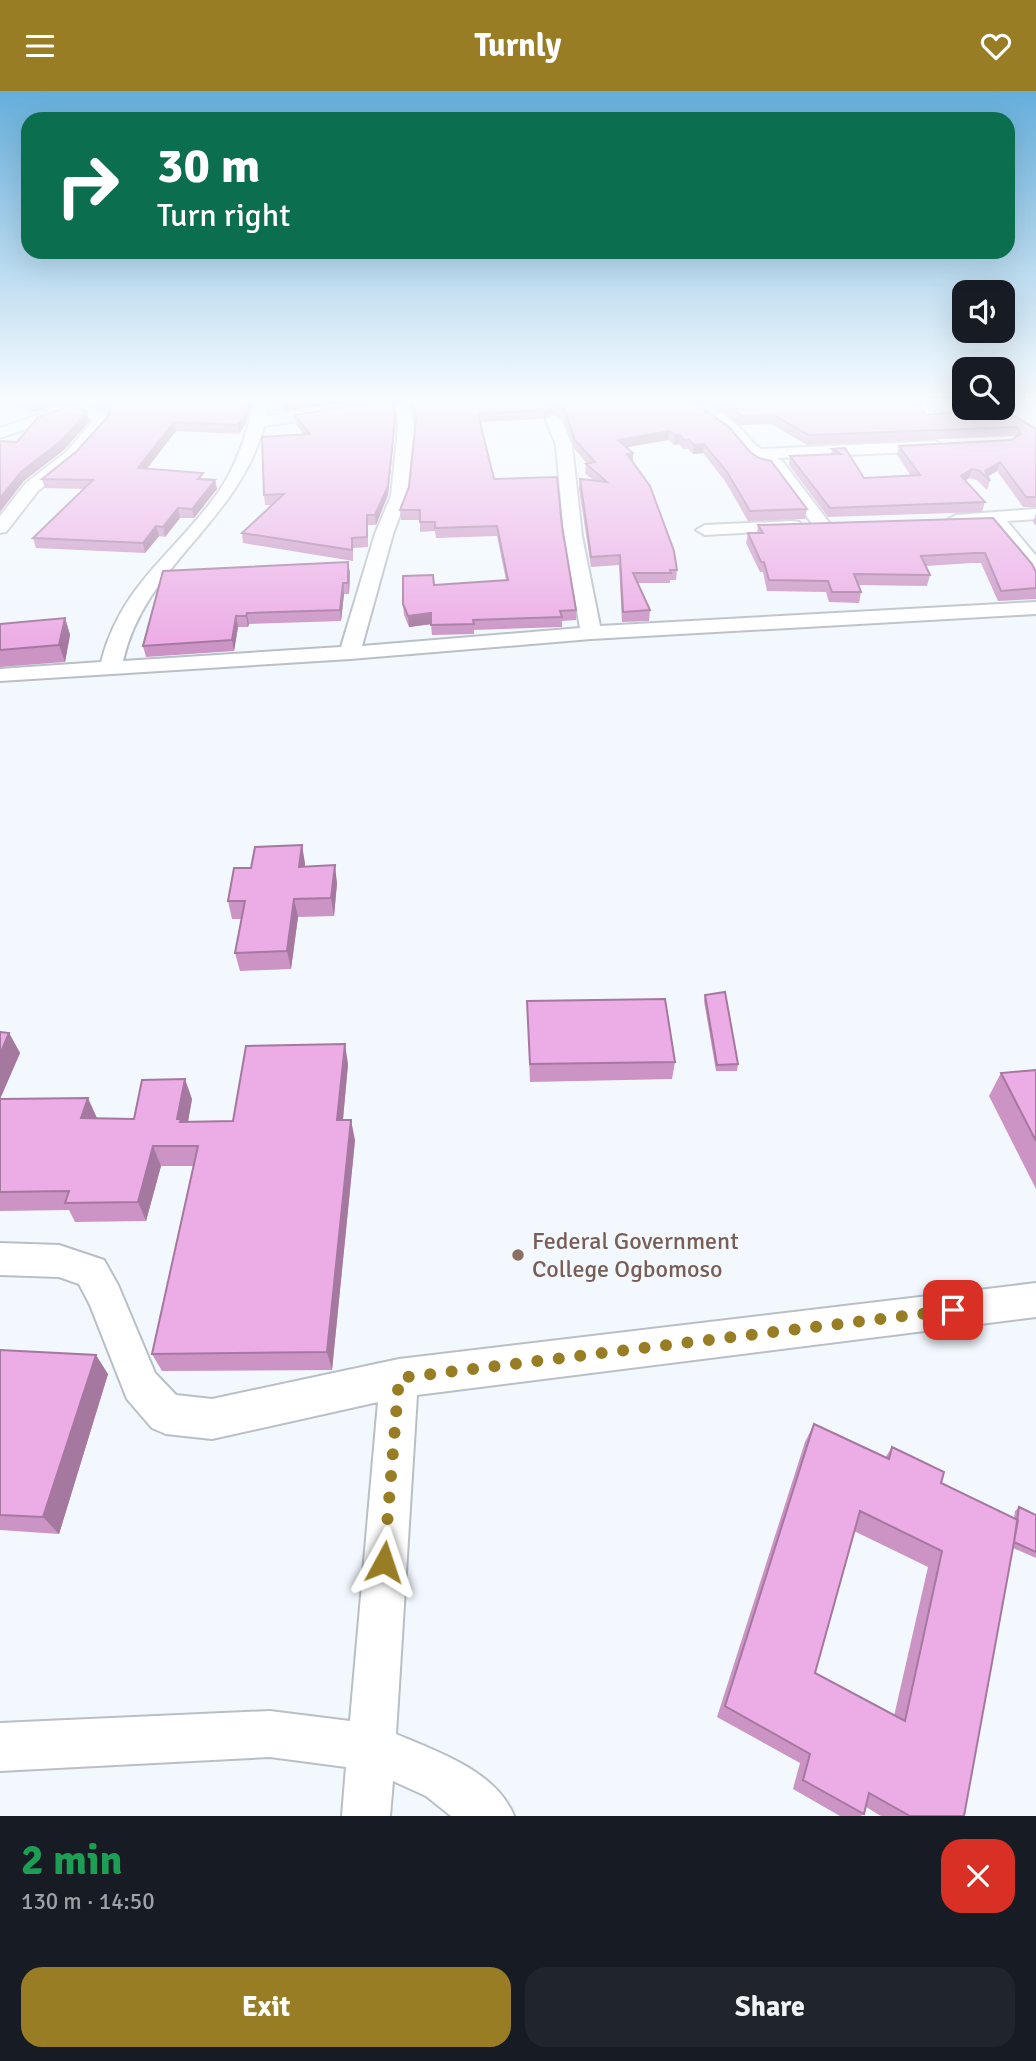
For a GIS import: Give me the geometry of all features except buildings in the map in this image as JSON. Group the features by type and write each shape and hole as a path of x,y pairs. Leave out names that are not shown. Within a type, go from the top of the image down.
{"street":[{"path":"0,527 36,484"},
{"path":"110,669 122,627 169,557 220,501 231,484"},
{"path":"350,653 384,534 399,496 400,484"},
{"path":"568,484 573,536 591,633"},
{"path":"705,530 829,525 793,484"},
{"path":"979,496 999,517 1000,526 1036,568"},
{"path":"944,521 1036,514"},
{"path":"0,675 350,653 591,633 1036,608"},
{"path":"0,1259 58,1261 91,1272 105,1297 141,1386 166,1415 212,1419 399,1378 1036,1300"},
{"path":"366,1816 399,1378"},
{"path":"0,1747 270,1734 370,1747 443,1779 490,1816"}],"place":[{"name":"Federal Government College Ogbomoso","path":"518,1255"}],"route":[{"path":"384,1562 399,1378 953,1310"}]}
